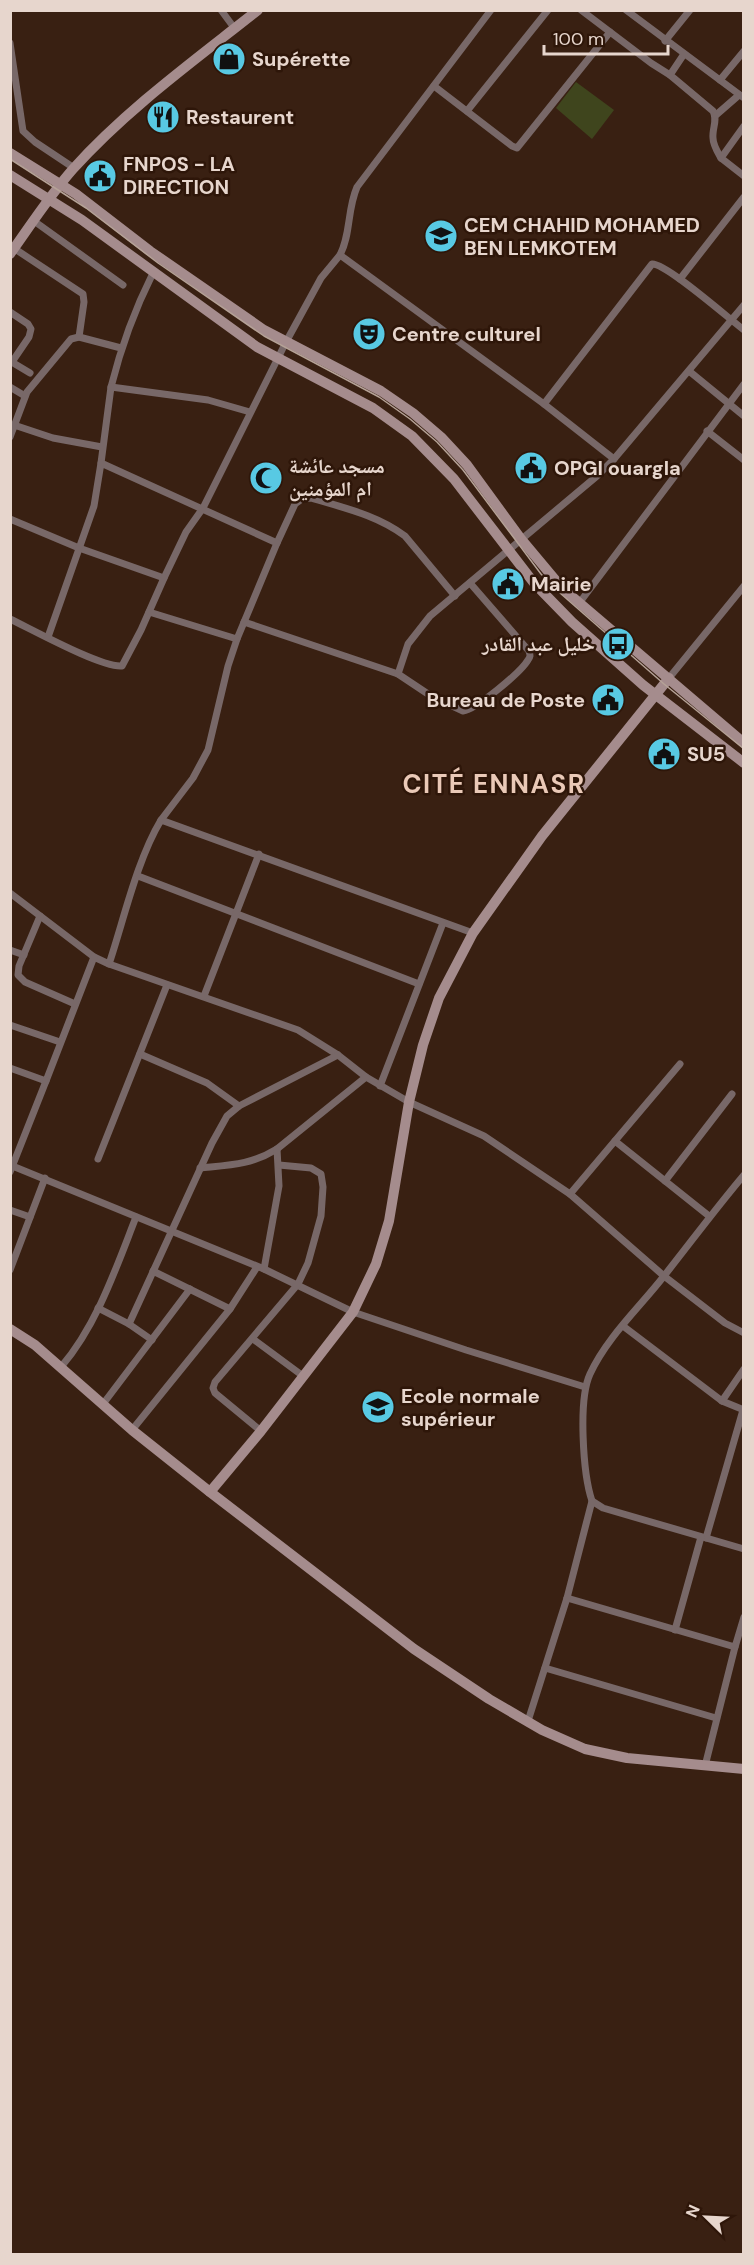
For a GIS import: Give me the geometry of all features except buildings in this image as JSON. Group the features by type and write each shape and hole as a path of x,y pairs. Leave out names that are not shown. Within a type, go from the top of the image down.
{"street":[{"path":"221,10 235,29"},
{"path":"79,337 84,302 82,293 13,251 60,184 74,168 132,112 258,10"},
{"path":"10,619 111,666 122,666 186,532 203,508 286,342 321,278 340,255 347,238 350,207 357,187 491,10"},
{"path":"467,111 548,10"},
{"path":"581,10 670,75 716,115"},
{"path":"626,10 741,97 716,115 713,136 721,158 744,176"},
{"path":"665,41 690,10"},
{"path":"434,86 517,148 610,32"},
{"path":"10,43 23,131 35,142 74,168"},
{"path":"720,80 744,51"},
{"path":"670,75 684,54"},
{"path":"721,158 744,126"},
{"path":"10,153 60,184 150,251 264,330 381,391 426,423 467,465 521,539 554,579 744,743"},
{"path":"10,175 82,220 231,329 278,359 373,408 412,436 454,479 508,552 572,622 656,695 744,763"},
{"path":"680,279 740,207 744,197"},
{"path":"34,220 123,285"},
{"path":"340,255 544,404 614,459"},
{"path":"544,404 650,265 658,264 680,279 744,330"},
{"path":"48,636 96,498 111,387 121,348 153,273"},
{"path":"398,674 413,636 430,616 558,510 614,459 744,305"},
{"path":"10,312 28,324 31,329 29,337 11,361 30,373"},
{"path":"10,437 25,396 35,380 71,339 79,337 121,348"},
{"path":"689,370 744,416"},
{"path":"580,602 744,384"},
{"path":"10,387 25,396"},
{"path":"111,387 208,400 250,412"},
{"path":"14,425 54,438 102,447"},
{"path":"708,431 744,460"},
{"path":"101,463 277,543"},
{"path":"109,964 152,836 161,820 193,778 208,750 228,666 237,639 295,504 302,499 311,498 376,518 396,529 405,536 455,596"},
{"path":"10,519 79,548 164,578"},
{"path":"244,622 398,674 431,696 463,711 476,707 528,661 529,651 470,584"},
{"path":"210,1492 261,1431 353,1312 383,1246 409,1102 431,1020 453,967 473,933 535,846 744,586"},
{"path":"149,612 237,639"},
{"path":"161,820 473,933"},
{"path":"204,996 258,854"},
{"path":"138,876 419,984"},
{"path":"10,893 94,957 298,1030 338,1055 380,1086 409,1102 484,1136 570,1194 664,1276 725,1323 744,1333"},
{"path":"40,916 18,971 21,980 75,1004"},
{"path":"380,1086 443,923"},
{"path":"10,950 24,955"},
{"path":"94,957 11,1168 45,1178 260,1268 353,1312 585,1387"},
{"path":"98,1159 167,985"},
{"path":"10,1025 60,1042"},
{"path":"140,1054 207,1083 239,1106"},
{"path":"129,1323 226,1116 239,1106 338,1055"},
{"path":"570,1194 680,1064"},
{"path":"10,1068 46,1081"},
{"path":"200,1168 244,1164 263,1157 277,1149 366,1077"},
{"path":"665,1181 732,1094"},
{"path":"615,1142 709,1216"},
{"path":"132,1430 230,1309 260,1268 279,1186 277,1149"},
{"path":"261,1431 215,1393 213,1388 298,1284 315,1242 321,1216 323,1180 321,1174 314,1169 279,1165"},
{"path":"528,1721 567,1598 592,1501 585,1461 585,1387 599,1359 623,1326 744,1175"},
{"path":"10,1270 45,1178"},
{"path":"10,1210 30,1217"},
{"path":"60,1367 78,1344 98,1308 136,1217"},
{"path":"153,1271 230,1309"},
{"path":"103,1404 190,1289"},
{"path":"98,1308 129,1323 152,1340"},
{"path":"623,1326 722,1401 743,1410 675,1630"},
{"path":"10,1329 35,1345 132,1430 210,1492 414,1649 489,1699 585,1749 627,1758 744,1769"},
{"path":"253,1339 303,1376"},
{"path":"722,1401 744,1369"},
{"path":"592,1501 603,1508 744,1550"},
{"path":"567,1598 735,1647"},
{"path":"705,1766 744,1617"},
{"path":"545,1668 716,1718"}],"green space":[{"path":"576,82 614,110 592,139 556,108"}],"tram line":[{"path":"10,159 86,208 158,263 264,336 379,397 410,419 437,442 463,470 541,574 560,593 664,684 744,749"}],"place":[{"name":"Supérette","path":"229,59"},
{"name":"Restaurent","path":"163,117"},
{"name":"FNPOS - LA DIRECTION","path":"100,176"},
{"name":"CEM CHAHID MOHAMED BEN LEMKOTEM","path":"441,236"},
{"name":"Centre culturel","path":"369,334"},
{"name":"OPGI ouargla","path":"531,468"},
{"name":"مسجد عائشة ام المؤمنين","path":"266,478"},
{"name":"Mairie","path":"508,584"},
{"name":"خليل عبد القادر","path":"618,644"},
{"name":"Bureau de Poste","path":"608,700"},
{"name":"SU5","path":"664,754"},
{"name":"Ecole normale supérieur","path":"378,1407"}],"district":[{"name":"CITÉ ENNASR","path":"494,784"}]}
